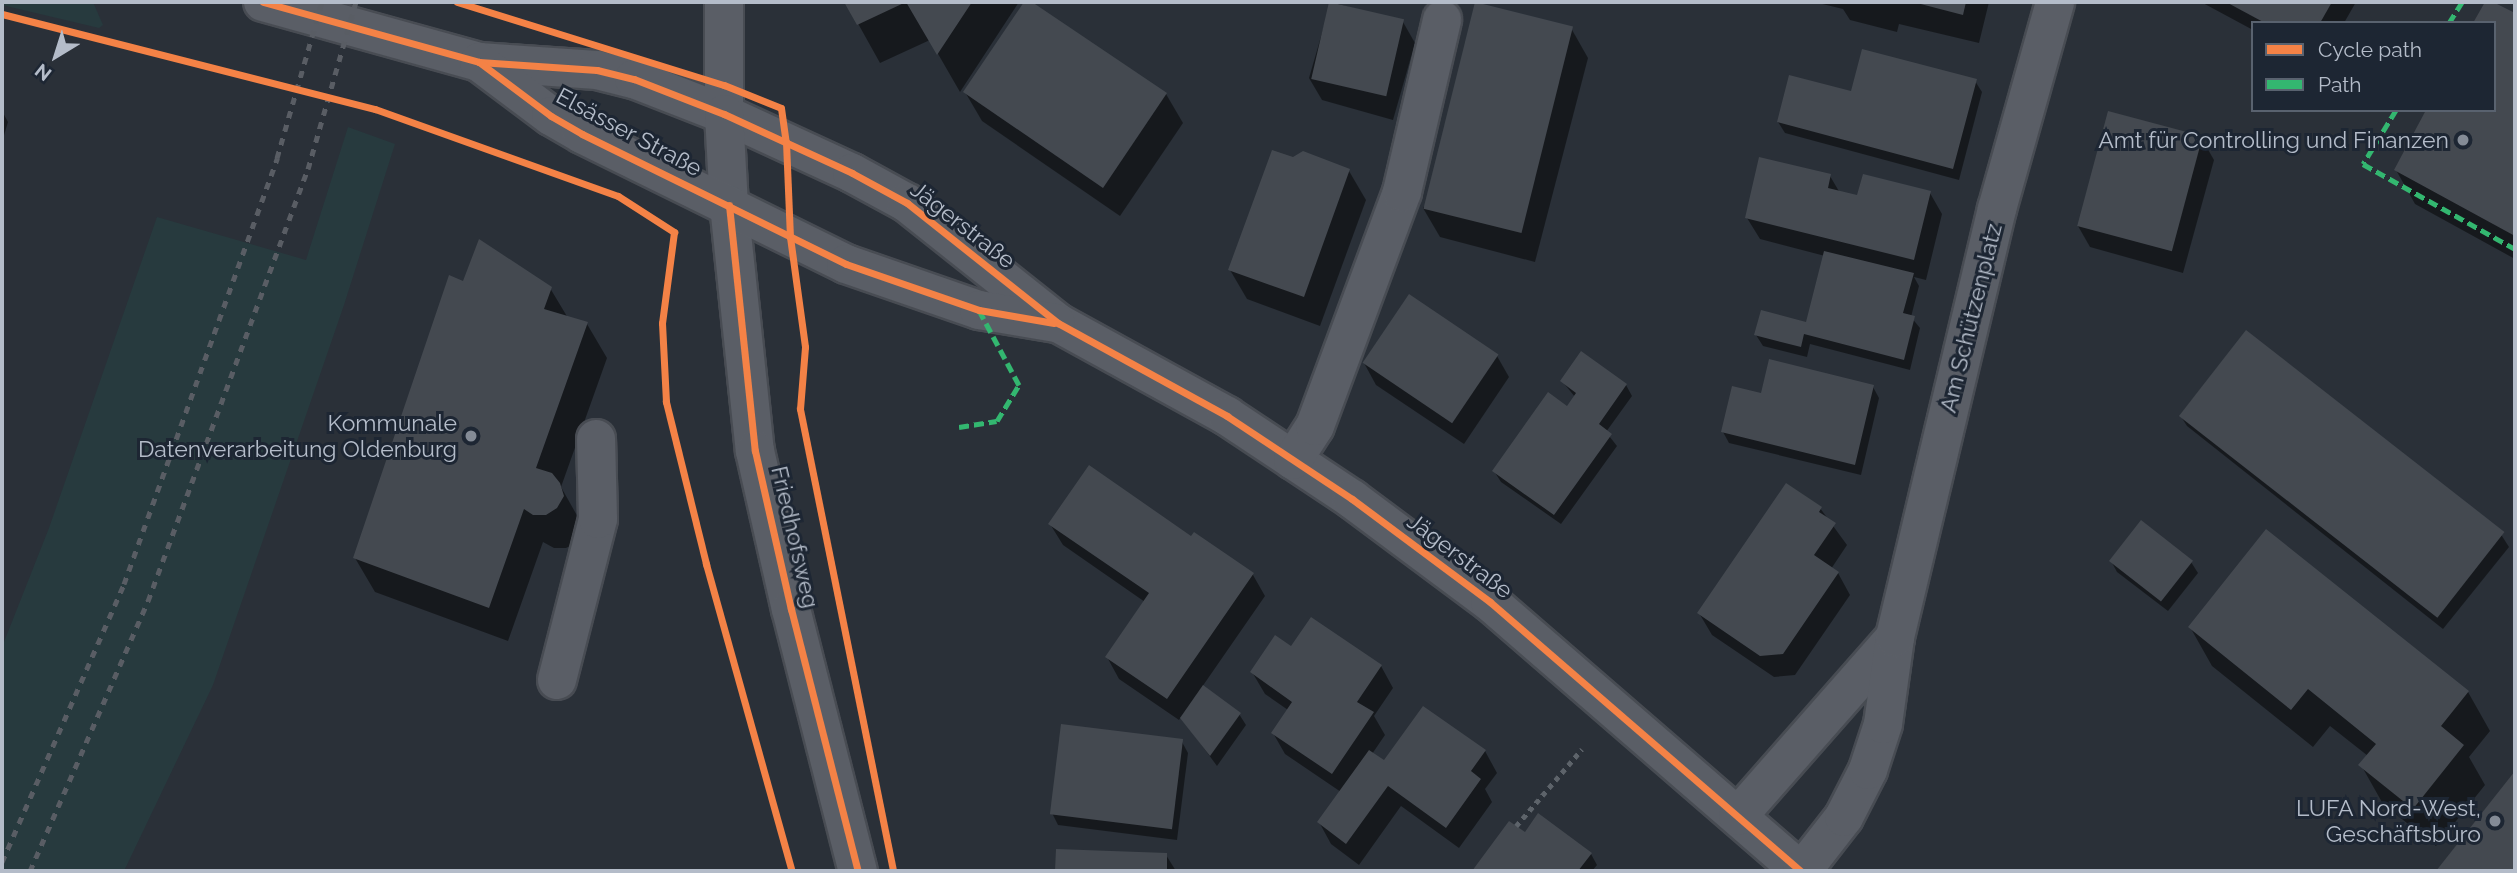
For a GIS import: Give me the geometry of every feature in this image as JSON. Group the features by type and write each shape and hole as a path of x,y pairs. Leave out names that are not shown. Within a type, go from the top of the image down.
{"street":[{"name":"Elsässer Straße","path":"263,2 479,62 597,69 634,79 724,114"},
{"name":"Friedhofsweg","path":"724,2 724,114 729,205 755,451 786,587 858,871"},
{"name":"Am Schützenplatz","path":"1802,871 1844,817 1868,770 1883,723 1895,637 1997,209 2055,2"},
{"path":"1293,460 1315,426 1402,192 1442,20"},
{"name":"Elsässer Straße","path":"479,62 551,116 582,134 729,205"},
{"name":"Jägerstraße","path":"724,114 852,173 907,202 1058,323 1227,416 1352,499 1490,602 1802,871"},
{"name":"Jägerstraße","path":"729,205 846,264 979,310 1058,323"},
{"path":"557,680 598,519 596,439"},
{"name":"Am Schützenplatz","path":"1738,816 1895,637"}],"path":[{"path":"1516,826 1582,749"}],"green space":[{"path":"2,2 93,2 103,25 99,28 2,5"},
{"path":"348,127 395,144 344,305 213,685 124,871 2,871 2,647 49,528 157,217 306,260"}],"building":[{"path":"844,2 906,2 857,25"},
{"path":"906,2 972,2 937,55"},
{"path":"1024,2 1032,2 1167,93 1103,188 963,92"},
{"path":"1329,2 1404,19 1386,96 1311,79"},
{"path":"1475,2 1573,26 1521,233 1423,209"},
{"path":"1913,2 1966,2 1963,15"},
{"path":"2226,2 2332,2 2321,21 2261,21"},
{"name":"Amt für Controlling und Finanzen","path":"2485,2 2493,2 2515,13 2515,236 2394,170 2425,112 2496,112 2496,21 2474,21"},
{"path":"1862,49 1977,79 1953,169 1777,122 1789,75 1851,91"},
{"path":"2108,111 2203,136 2172,251 2077,226"},
{"path":"1272,150 1293,157 1303,151 1350,169 1304,297 1228,270"},
{"path":"1759,157 1831,174 1828,188 1857,195 1863,174 1931,191 1914,260 1745,218"},
{"name":"Kommunale Datenverarbeitung Oldenburg","path":"479,239 552,287 544,309 588,322 536,468 552,473 560,483 564,496 557,508 546,515 533,515 524,509 489,608 353,558 449,275 463,281"},
{"path":"1824,251 1914,273 1903,313 1915,316 1904,360 1804,334 1801,347 1754,335 1761,310 1806,322"},
{"path":"1409,294 1499,354 1452,423 1363,363"},
{"path":"2246,330 2504,532 2437,618 2179,416"},
{"path":"1581,351 1627,384 1599,424 1612,434 1554,515 1492,471 1548,392 1567,406 1576,393 1560,381"},
{"path":"1769,359 1874,385 1855,465 1721,432 1732,386 1761,393"},
{"path":"1089,465 1191,536 1194,532 1254,573 1167,699 1105,657 1149,593 1048,524"},
{"path":"1786,483 1822,507 1819,512 1836,523 1814,555 1839,572 1783,654 1760,656 1697,613"},
{"path":"2141,520 2193,561 2161,602 2109,561"},
{"path":"2266,529 2469,691 2441,726 2464,745 2413,809 2358,765 2376,744 2308,689 2291,710 2188,627"},
{"path":"1311,617 1382,665 1357,702 1374,712 1332,774 1271,733 1292,702 1250,672 1275,635 1291,646"},
{"path":"1203,685 1241,713 1210,756 1180,718"},
{"path":"1423,706 1486,750 1471,771 1481,779 1446,828 1388,786 1346,844 1317,822 1369,750 1384,760"},
{"path":"1061,724 1183,739 1172,829 1050,814"},
{"name":"LUFA Nord-West, Geschäftsbüro","path":"2515,771 2515,871 2436,871"},
{"path":"1538,813 1592,853 1578,871 1472,871 1509,821 1525,832"},
{"path":"1056,849 1167,853 1167,871 1055,871"}],"railway":[{"path":"2,862 124,584 277,158 322,2"},
{"path":"30,871 148,601 308,169 356,2"}],"marked path":[{"path":"2450,21 2462,2"},
{"path":"2395,112 2363,164 2515,249"},
{"path":"959,427 997,421 1019,385 979,310"}],"cycle path":[{"path":"263,2 479,62 597,70 634,79 724,114 852,173 907,203 1058,323 1227,416 1352,499 1490,602 1801,871"},
{"path":"457,2 724,85 781,108 786,142 790,237 805,347 800,409 893,871"},
{"path":"2,14 375,109 618,196 674,232 662,323 666,402 706,564 792,871"},
{"path":"479,62 551,116 582,134 846,264 979,310 1054,323"},
{"path":"729,205 755,451 791,609 858,871"}],"place":[{"name":"Amt für Controlling und Finanzen","path":"2463,140"},
{"name":"Kommunale Datenverarbeitung Oldenburg","path":"471,436"},
{"name":"LUFA Nord-West, Geschäftsbüro","path":"2495,821"}]}
